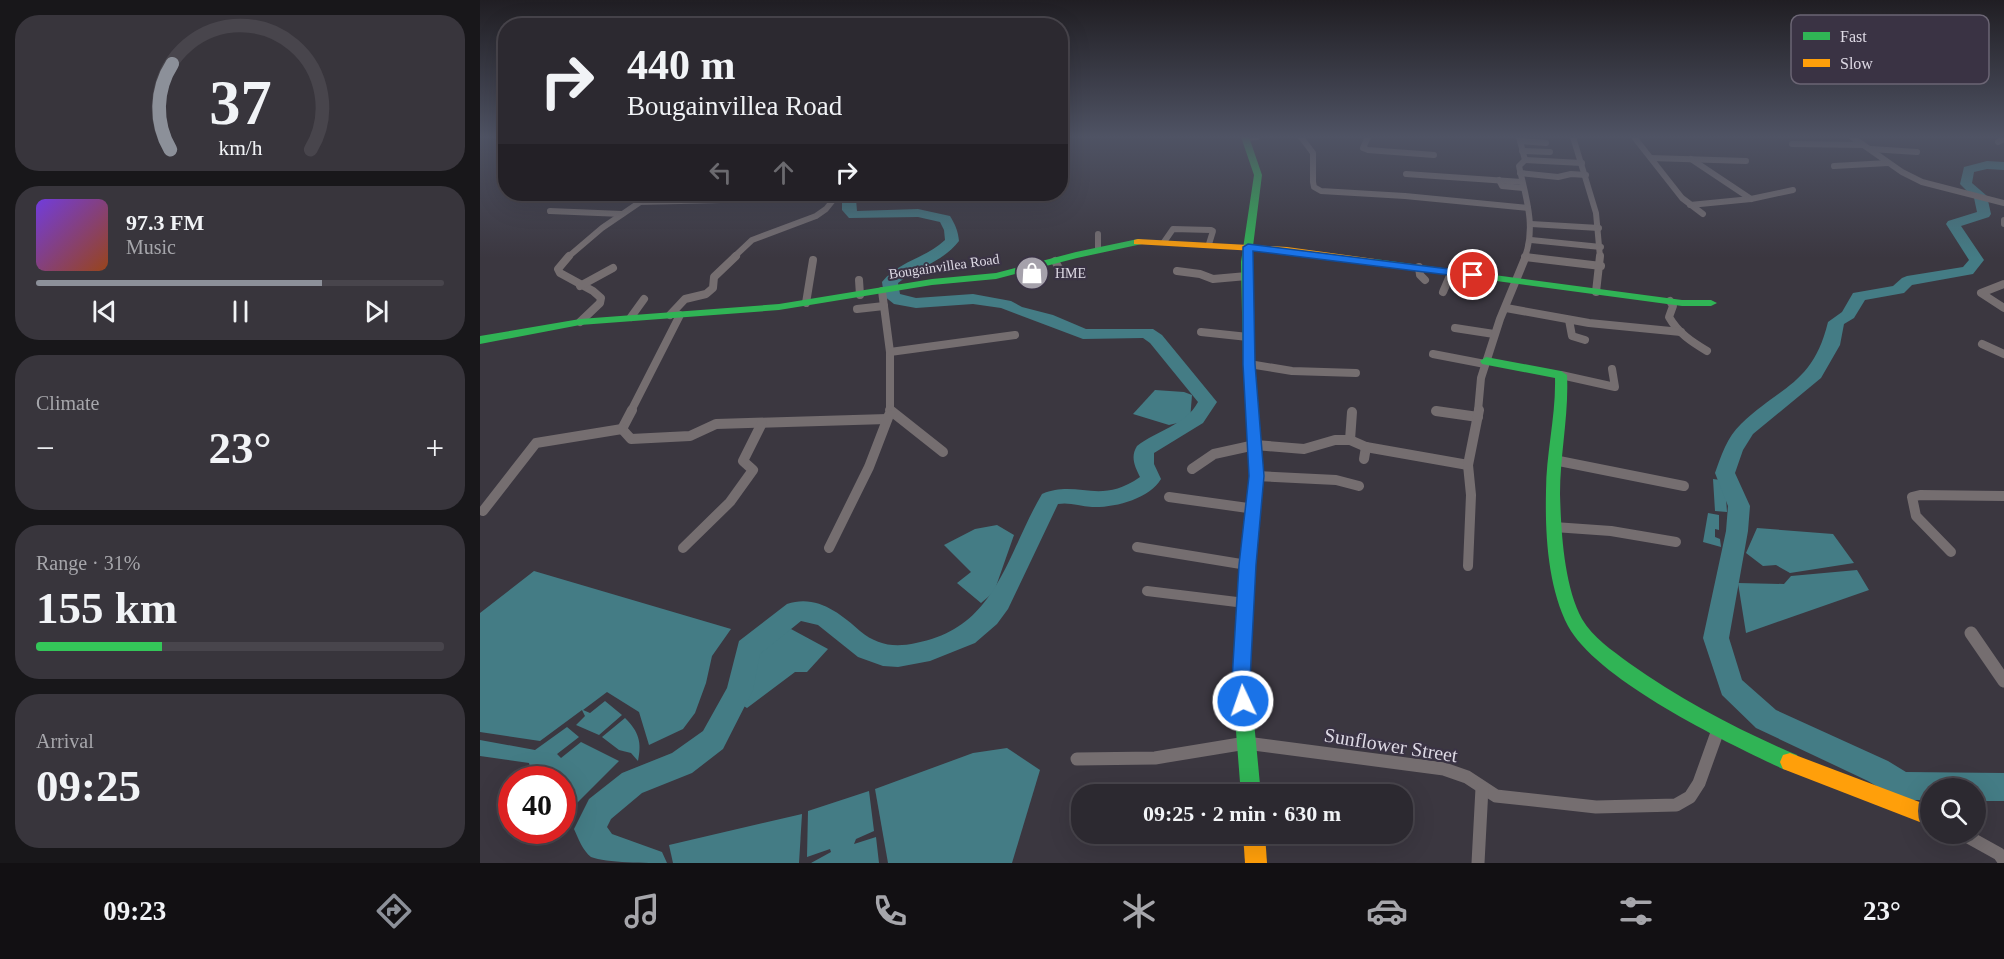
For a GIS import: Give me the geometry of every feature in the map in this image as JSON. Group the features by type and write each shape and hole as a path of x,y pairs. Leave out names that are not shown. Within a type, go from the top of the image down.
{"street":[{"path":"1250,784 1241,680 1247,565 1257,476 1249,364 1247,276 1248,247 1258,177"},
{"path":"1312,177 1314,187 1321,190 1413,196 1528,208"},
{"path":"1440,177 1440,186"},
{"path":"1459,177 1499,180 1502,186 1522,180 1555,177"},
{"path":"1587,177 1601,246 1601,266 1596,292"},
{"path":"1667,177 1690,205 1703,214"},
{"path":"1718,177 1751,199"},
{"path":"1914,177 1922,182 2004,203"},
{"path":"1468,566 1471,495 1468,465 1486,362 1494,334 1517,282 1531,240 1531,224 1522,180"},
{"path":"1522,180 1551,181"},
{"path":"1690,205 1751,199 1793,190"},
{"path":"580,322 600,303 601,298 593,291 580,286 560,273 558,269 567,257 639,202 680,201"},
{"path":"622,429 675,315 685,299 713,288 714,277 752,240 816,216 832,201"},
{"path":"550,211 622,214"},
{"path":"1531,224 1599,228"},
{"path":"1098,234 1098,250"},
{"path":"1531,240 1601,246"},
{"name":"Bougainvillea Road","path":"480,340 580,322 806,303 932,282 996,276 1058,265 1098,250 1164,242 1248,247 1452,271 1517,282 1670,301 1711,303"},
{"path":"1525,256 1601,266"},
{"path":"806,303 813,260"},
{"path":"1419,267 1425,280"},
{"path":"580,286 613,268"},
{"path":"1177,271 1191,272 1213,279 1247,276"},
{"path":"1443,292 1452,271"},
{"path":"859,280 860,294"},
{"path":"2004,284 1981,293 2004,308"},
{"path":"829,548 869,467 889,416 890,352 884,291"},
{"path":"631,317 644,299"},
{"path":"1670,301 1674,306 1669,317 1671,321 1681,332 1707,351"},
{"path":"857,309 884,306"},
{"path":"1506,308 1611,326 1681,332"},
{"path":"1569,320 1572,336 1585,340"},
{"path":"1455,328 1494,334"},
{"path":"1201,332 1248,337"},
{"path":"890,352 1015,335"},
{"path":"1982,344 2004,354"},
{"path":"1433,354 1561,375 1615,387 1612,369"},
{"path":"1249,364 1292,371 1356,373"},
{"path":"1561,375 1563,392 1554,460 1554,527 1564,588 1577,626 1602,652 1656,694 1718,730 1768,753 1920,812"},
{"path":"1436,411 1478,417"},
{"path":"1350,440 1352,412"},
{"path":"622,429 627,436 636,440 690,436 711,425 889,416 942,453"},
{"path":"683,548 730,502 753,470 743,461 762,423"},
{"path":"483,511 536,443 622,429"},
{"path":"1192,470 1214,454 1255,445 1304,449 1335,440 1350,440 1366,447 1468,465"},
{"path":"1364,459 1366,447"},
{"path":"1554,460 1684,486"},
{"path":"1257,476 1336,480 1359,486"},
{"path":"1951,552 1916,516 1912,497 1920,495 2004,496"},
{"path":"1169,497 1255,509"},
{"path":"1554,527 1611,531 1676,542"},
{"path":"1137,547 1247,565"},
{"path":"1147,591 1245,603"},
{"path":"1971,633 2004,681"},
{"name":"Sunflower Street","path":"1077,759 1155,758 1246,743 1444,770 1467,777 1496,796 1596,807 1676,805 1690,797 1699,783 1718,730"},
{"path":"1478,863 1482,788"},
{"path":"1255,844 1256,863"},
{"path":"1982,844 1999,854 2004,861"}],"water":[{"path":"1155,390 1184,392 1192,395 1190,420 1169,425 1133,414"},
{"path":"1713,479 1728,481 1727,512 1715,511"},
{"path":"1708,513 1719,515 1719,530 1715,529 1715,537 1720,539 1721,547 1703,542"},
{"path":"997,525 1014,535 994,592 981,603 957,583 971,572 944,545 975,529"},
{"path":"1757,528 1833,534 1854,563 1790,573 1776,565 1763,566 1746,553"},
{"path":"1857,570 1869,590 1746,633 1738,583 1784,584 1791,576"},
{"path":"534,571 731,629 712,656 706,683 695,713 683,729 649,745 639,712 607,692 583,710 590,713 605,701 622,715 599,735 576,725 585,716 582,710 540,741 480,732 480,613"},
{"path":"791,629 828,649 807,672 795,672 747,708 742,705 754,658 767,641"},
{"path":"625,718 634,728 638,738 640,748 638,761 631,753 619,750 602,737"},
{"path":"567,727 579,737 557,754 561,758 581,742 619,761 576,804 576,766 530,766 529,763 480,756 480,740 535,750"},
{"path":"1007,748 1040,770 1012,863 888,863 875,789 973,753"},
{"path":"869,791 874,831 856,839 854,844 876,837 879,863 811,863 831,852 830,849 807,857 808,811"},
{"path":"802,814 799,863 673,863 669,845"}],"waterway":[{"path":"1967,177 1966,184 1980,196"},
{"path":"1980,199 1984,214 1953,224 1977,260 1968,271 1907,281 1898,290 1859,296 1848,315 1836,322 1831,345 1815,374 1746,430 1733,450 1725,473 1739,506 1737,531 1716,638 1731,687 1766,719 1878,771 1903,786 2004,787"},
{"path":"651,863 602,846 589,829 600,809 632,783 682,763 713,740 740,690 748,649 796,611 814,612 827,618 867,650 883,655 906,656 923,653 967,635 975,630 1000,602 1050,499 1063,496 1104,499 1121,496 1137,489 1151,479 1144,464 1144,451 1197,419 1208,402 1156,339 1147,333 1083,334 1047,318 1016,310 1005,304 973,299 916,303 900,301 892,296 890,282 907,268 939,254 952,241 951,230 945,219 918,213 854,215 849,210 849,201"}],"traffic: fast":[{"path":"1250,784 1241,680 1247,565 1257,476 1249,364 1246,262 1258,177"},
{"path":"480,340 580,322 779,307 932,282 996,276 1138,242"},
{"path":"1375,262 1682,303 1711,303"},
{"path":"1486,361 1561,375 1561,404 1553,478 1554,524 1565,594 1569,609 1580,630 1606,656 1686,710 1790,762"}],"traffic: slow":[{"path":"1138,242 1287,250 1375,262"},
{"path":"1790,762 1920,812"},
{"path":"1255,844 1256,863"}],"place":[{"name":"HME","path":"1032,273"}],"route":[{"path":"1243,701 1241,680 1247,565 1252,537 1257,476 1249,364 1246,262 1248,247 1287,250 1473,275"}]}
